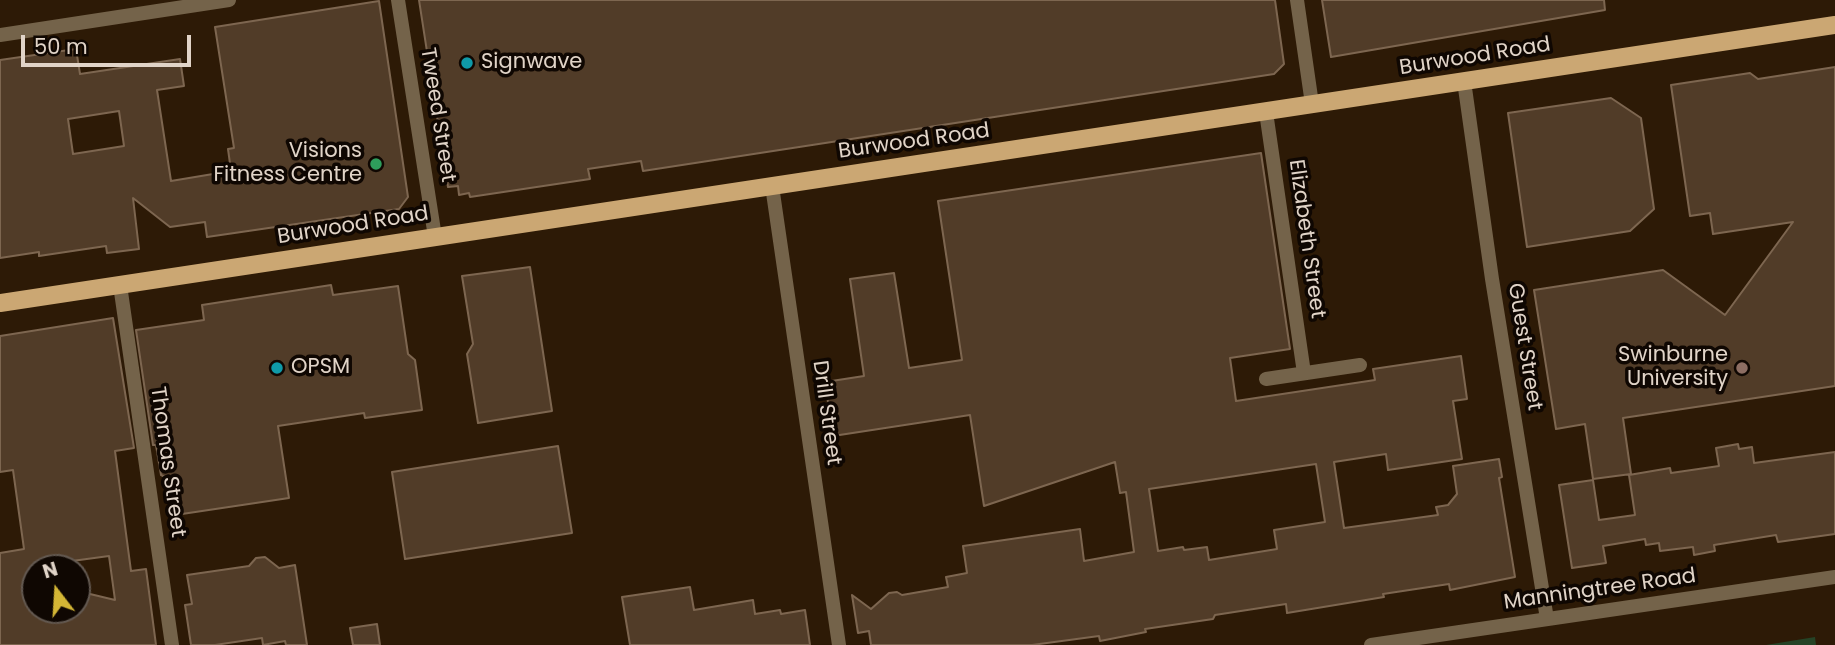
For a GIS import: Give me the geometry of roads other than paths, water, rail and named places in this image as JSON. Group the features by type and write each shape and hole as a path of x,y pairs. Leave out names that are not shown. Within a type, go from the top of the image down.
{"main road":[{"name":"Burwood Road","path":"0,303 1835,25"}],"street":[{"path":"0,35 229,0"},
{"name":"Tweed Street","path":"398,0 435,237"},
{"path":"1297,0 1312,104"},
{"name":"Guest Street","path":"1464,81 1492,279 1546,619"},
{"name":"Elizabeth Street","path":"1266,112 1304,373"},
{"name":"Drill Street","path":"772,186 839,645"},
{"name":"Thomas Street","path":"120,285 172,645"},
{"path":"1266,379 1360,365"},
{"name":"Manningtree Road","path":"1371,645 1835,577"}],"place":[{"name":"Signwave","path":"467,63"},
{"name":"Visions Fitness Centre","path":"376,164"},
{"name":"OPSM","path":"277,368"},
{"name":"Swinburne University","path":"1742,368"}]}
